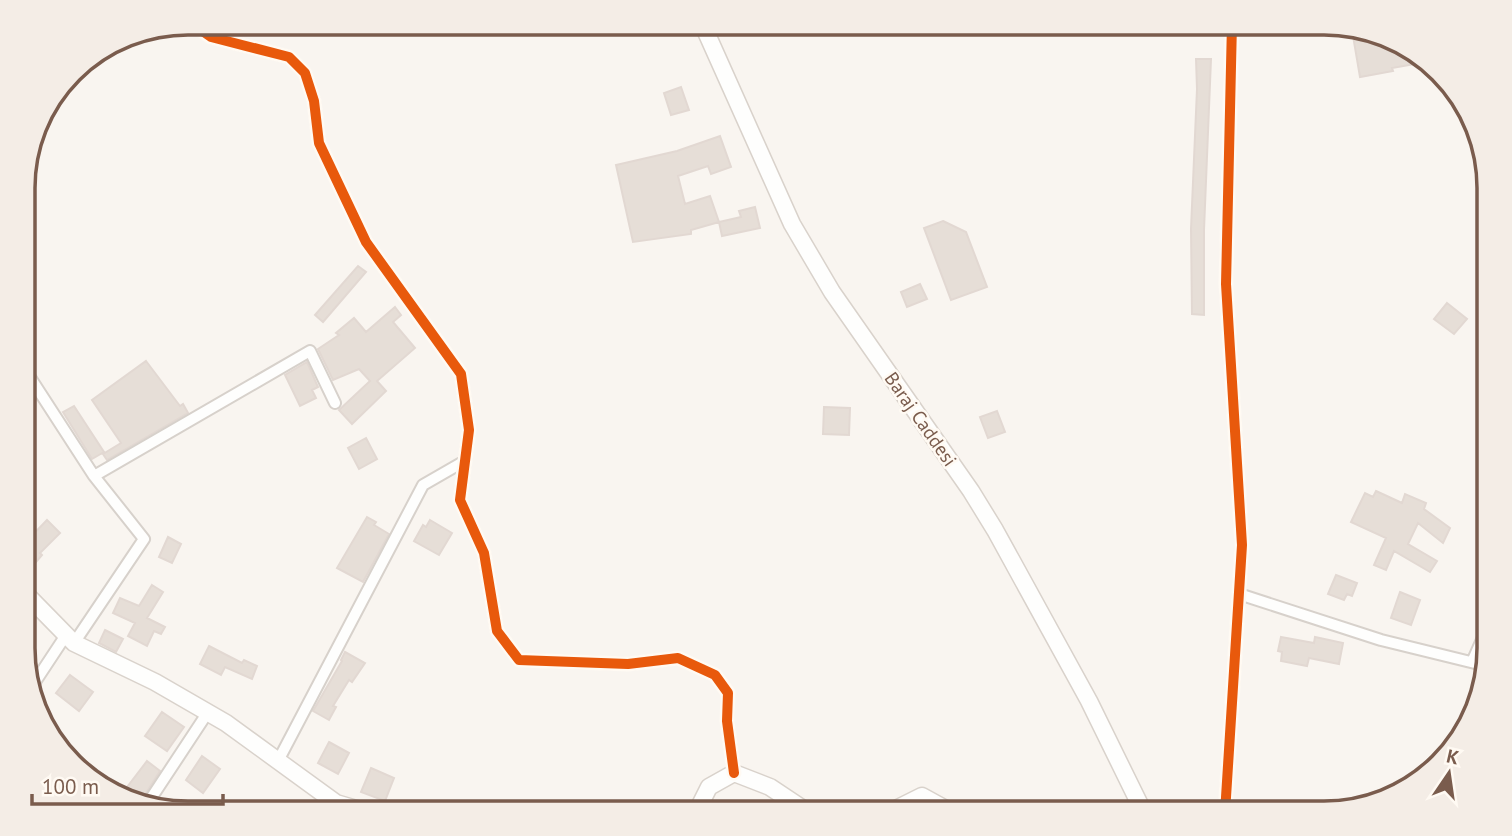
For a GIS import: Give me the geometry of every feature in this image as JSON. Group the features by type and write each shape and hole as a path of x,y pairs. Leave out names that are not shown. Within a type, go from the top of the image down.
{"main road":[{"name":"Baraj Caddesi","path":"707,35 792,224 832,292 971,491 995,530 1089,701 1138,801"},
{"path":"35,603 70,639 155,681 208,712 333,801"},
{"path":"702,801 709,787 734,773 770,786 792,801"},
{"path":"912,801 922,796 931,801"}],"street":[{"path":"208,35 289,58 305,73 313,101 319,143 366,242 461,374 469,429 460,500 484,553 497,631 519,660 628,664 678,659 715,675 728,693 727,721 734,773"},
{"path":"1226,801 1242,545 1226,284 1232,35"},
{"path":"94,476 310,351 335,403"},
{"path":"35,385 94,476 144,539 38,679"},
{"path":"278,761 423,485 463,462"},
{"path":"1239,594 1381,640 1476,663"},
{"path":"1472,662 1477,651"},
{"path":"152,797 208,712"}],"building":[{"path":"1353,38 1382,47 1413,64 1392,68 1393,71 1360,77"},
{"path":"1196,59 1211,59 1204,230 1204,315 1192,314 1191,229"},
{"path":"681,87 689,110 671,115 664,93"},
{"path":"720,136 731,167 711,174 708,166 678,176 685,204 710,196 719,222 691,230 691,234 633,242 616,165 677,151"},
{"path":"755,207 760,228 722,236 719,222 741,217 739,211"},
{"path":"943,221 966,232 987,287 951,300 924,228"},
{"path":"358,266 366,272 323,322 315,315"},
{"path":"920,284 927,299 907,307 901,292"},
{"path":"1447,303 1467,319 1454,334 1434,319"},
{"path":"395,307 401,315 393,322 415,348 377,381 386,391 352,424 339,410 370,381 359,369 333,380 318,349 339,335 336,333 354,318 366,332"},
{"path":"146,361 188,413 107,460 103,454 121,443 92,400"},
{"path":"307,362 318,387 312,390 316,398 300,406 285,375"},
{"path":"74,406 104,452 92,459 63,412"},
{"path":"824,407 850,408 849,435 823,434"},
{"path":"997,411 1005,432 988,438 980,417"},
{"path":"366,438 377,459 359,469 348,448"},
{"path":"1376,491 1402,503 1405,494 1426,503 1424,509 1450,528 1443,543 1418,523 1408,544 1437,561 1430,572 1394,551 1386,570 1374,565 1386,538 1351,522 1365,493 1373,497"},
{"path":"367,517 389,534 363,582 337,568"},
{"path":"47,520 60,533 40,553 42,555 35,563 35,533"},
{"path":"430,520 452,533 439,555 414,541 423,525 426,527"},
{"path":"168,537 181,544 172,563 159,557"},
{"path":"1336,575 1357,583 1352,596 1347,594 1344,600 1328,594"},
{"path":"152,585 163,592 147,618 165,627 161,634 154,631 147,646 128,636 135,623 113,613 120,598 139,606"},
{"path":"1400,592 1420,600 1411,625 1391,618"},
{"path":"105,630 123,639 116,652 99,643"},
{"path":"1281,637 1314,643 1315,637 1343,643 1339,664 1309,658 1307,666 1281,661 1282,652 1278,651"},
{"path":"209,646 242,663 244,660 257,666 252,679 225,667 221,675 200,664"},
{"path":"345,652 365,663 352,682 349,680 333,706 336,707 329,720 313,711"},
{"path":"70,675 93,692 79,711 56,693"},
{"path":"162,712 184,727 167,751 145,736"},
{"path":"329,742 349,753 338,774 318,763"},
{"path":"202,756 220,769 203,793 186,780"},
{"path":"147,761 160,771 145,795 127,787"},
{"path":"371,768 394,778 385,801 361,792"}],"cycle path":[{"path":"208,35 289,57 305,73 314,101 319,143 366,242 461,374 469,430 460,500 484,553 497,631 519,660 628,664 678,658 715,675 728,693 727,721 734,773"},
{"path":"1226,801 1242,545 1226,284 1232,35"}]}
